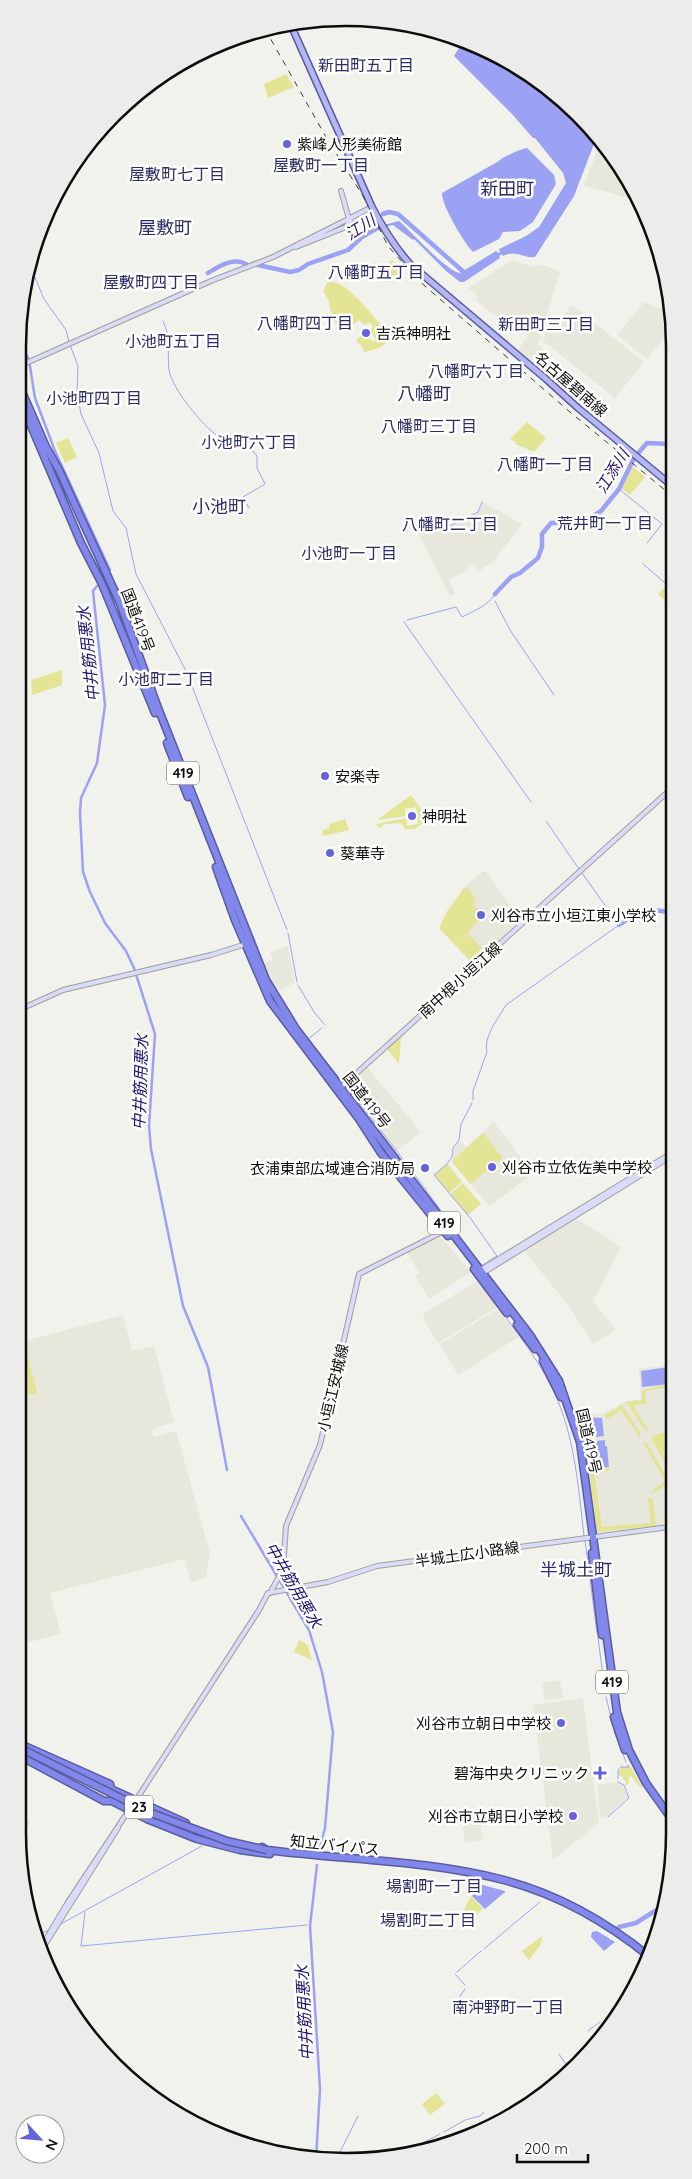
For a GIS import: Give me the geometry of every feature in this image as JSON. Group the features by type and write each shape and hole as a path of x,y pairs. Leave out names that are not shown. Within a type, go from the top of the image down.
{"highway":[{"name":"国道419号","path":"26,401 120,603 248,944"},
{"name":"国道419号","path":"26,414 81,543 102,584 248,944 266,980 283,1011 375,1143 416,1198 446,1230"},
{"name":"国道419号","path":"339,1089 378,1134 446,1230 544,1356 567,1401 580,1442 588,1538 610,1694 620,1738 645,1788 666,1817"},
{"name":"国道419号","path":"588,1538 617,1712 629,1750 646,1783 666,1811"},
{"name":"23","path":"26,1751 202,1830 228,1840 268,1850"},
{"name":"23","path":"26,1753 91,1775 110,1784 111,1789"},
{"name":"知立バイパス","path":"26,1754 166,1824 190,1834 243,1849 278,1855 426,1869 505,1884 554,1901 622,1940 641,1955"},
{"name":"知立バイパス","path":"26,1754 167,1820 227,1842 268,1850 427,1866 505,1880 547,1895 584,1912 624,1937 642,1952"},
{"name":"23","path":"26,1755 47,1769 129,1810 197,1839 243,1849"},
{"name":"23","path":"26,1755 104,1801 112,1801"}],"main road":[{"name":"名古屋碧南線","path":"293,31 372,207 384,231 410,264 666,481"},
{"path":"341,191 351,218"},
{"path":"27,363 283,252 372,207"},
{"name":"南中根小垣江線","path":"339,1089 666,794"},
{"path":"26,1007 63,990 211,955 248,944"},
{"path":"480,1273 666,1157"},
{"name":"小垣江安城線","path":"122,1822 260,1610 283,1570 286,1526 320,1445 359,1274 446,1230"},
{"name":"半城土広小路線","path":"269,1593 328,1582 378,1566 666,1527"},
{"path":"45,1942 102,1857 122,1822"},
{"path":"45,1941 122,1822"}],"shaded area":[{"path":"286,74 294,87 268,98 264,84"},
{"path":"598,149 629,198 584,186"},
{"path":"392,260 402,271 391,282 380,271"},
{"path":"512,260 532,267 536,265 547,266 560,272 538,344 543,349 531,362 518,350 528,336 509,321 495,315 476,301 477,294 468,288"},
{"path":"328,281 349,290 376,319 389,341 381,347 364,353 363,348 356,340 361,336 364,339 367,336 373,342 376,339 369,331 373,327 369,322 365,325 359,320 347,331 333,321 328,299 323,291"},
{"path":"644,302 664,310 666,336 647,359 617,335"},
{"path":"572,305 644,362 615,398 543,341 546,331"},
{"path":"527,422 546,438 534,452 515,444 516,442 510,439"},
{"path":"68,438 77,457 65,463 56,443"},
{"path":"632,466 645,477 630,495 621,488"},
{"path":"483,502 522,524 494,561 479,571 473,564 460,574 449,579 455,593 450,596 416,528 441,516 448,528 479,512"},
{"path":"666,585 666,602 658,594"},
{"path":"62,670 62,685 32,695 31,680"},
{"path":"411,795 428,819 415,829 405,829 401,823 385,824 379,828 376,824 406,818 407,826 418,824 416,807 405,809 405,816 377,820"},
{"path":"345,819 349,830 323,836 323,830 330,828 329,824"},
{"name":"刈谷市立小垣江東小学校","path":"485,870 521,920 473,964 439,928 447,911 466,885"},
{"path":"464,888 469,889 476,899 472,905 484,915 456,946 439,928 446,913"},
{"path":"469,934 485,952 472,963 456,946"},
{"path":"288,946 295,983 275,991 262,964 273,960 270,952"},
{"path":"401,1036 399,1064 387,1049"},
{"path":"367,1067 421,1132 396,1152 346,1088"},
{"name":"刈谷市立依佐美中学校","path":"494,1122 533,1174 489,1206 451,1161 453,1151 460,1140 466,1147"},
{"path":"483,1133 503,1158 470,1184 453,1163 454,1159"},
{"path":"448,1164 462,1182 449,1193 434,1175"},
{"path":"463,1183 481,1204 468,1215 450,1194"},
{"path":"575,1218 621,1247 593,1301 616,1330 593,1344 569,1306 525,1252 526,1249"},
{"path":"441,1237 471,1272 429,1299 415,1276 419,1273 406,1251"},
{"path":"477,1281 498,1307 438,1343 423,1318 425,1313"},
{"path":"498,1309 519,1337 458,1375 440,1344"},
{"path":"123,1315 132,1351 154,1346 174,1422 151,1429 154,1437 176,1431 210,1553 206,1578 191,1582 185,1559 50,1593 61,1634 26,1643 26,1340"},
{"path":"26,1350 37,1393 26,1395"},
{"path":"666,1365 666,1526 595,1536 582,1442 576,1413 603,1414 624,1402 641,1399 639,1369"},
{"path":"666,1385 666,1388 645,1391 646,1404 633,1405 649,1432 645,1430 626,1402 642,1400 642,1390"},
{"path":"622,1405 640,1432 640,1438 621,1410 607,1419 605,1415"},
{"path":"666,1432 666,1450 662,1452 666,1459 666,1465 652,1440 652,1436"},
{"path":"643,1442 647,1443 666,1476 666,1484 652,1494 653,1490 665,1481"},
{"path":"609,1468 609,1471 594,1472 602,1527 651,1523 648,1499 653,1498 656,1526 597,1532 589,1470"},
{"path":"299,1640 307,1644 312,1660 294,1652"},
{"path":"560,1680 563,1698 545,1700 542,1683"},
{"path":"583,1698 599,1823 553,1860 533,1705"},
{"path":"622,1767 631,1767 641,1788 630,1775 628,1785 625,1785 626,1781 623,1780 623,1776 619,1776 619,1771"},
{"path":"618,1782 624,1785 623,1787 628,1797 607,1816 600,1818 597,1785"},
{"path":"26,1818 31,1821 26,1830"},
{"path":"480,1822 483,1840 465,1843 463,1824"},
{"path":"471,1896 483,1909 464,1925 459,1919"},
{"path":"542,1936 541,1944 529,1960 522,1951"},
{"path":"436,2093 445,2104 430,2115 422,2104"}],"water":[{"path":"459,47 487,59 524,80 557,106 594,144 574,196 535,257 512,253 503,256 502,254 499,256 500,258 464,282 460,282 446,271 414,239 393,225 377,229 376,227 399,221 447,266 460,273 496,251 500,252 499,249 526,236 539,227 566,183 563,173 535,138 454,56"},
{"path":"527,148 554,175 556,184 533,222 520,231 503,232 499,239 473,252 464,241 445,206 442,193 508,155"},
{"path":"666,1367 666,1384 642,1387 641,1371"},
{"path":"582,1417 602,1418 604,1436 588,1438"},
{"path":"605,1440 609,1467 593,1469 588,1442"},
{"path":"479,1884 505,1892 485,1909 472,1896"},
{"path":"597,1931 615,1942 604,1951 591,1937 592,1932"}],"waterway":[{"path":"383,214 389,212 398,214 466,274"},
{"name":"江川","path":"258,265 290,272 299,270 308,264 348,250 362,237 381,226"},
{"name":"江川","path":"208,273 231,262 246,264"},
{"path":"34,275 44,299 66,330 69,342"},
{"path":"163,321 168,339 169,370 171,378 182,397 212,432 232,444 254,452 257,456 257,468 265,484 243,497 249,508"},
{"path":"70,345 78,366 77,392 81,414 99,453 113,511 126,528 136,574 186,671 287,930"},
{"name":"中井筋用悪水","path":"26,354 29,360 35,398 55,451 110,570 108,572"},
{"name":"江添川","path":"495,594 511,577 520,573 538,558 542,547 542,534 551,523 578,522 590,518 601,511 619,489 634,458 647,443 666,444"},
{"path":"619,489 662,524 647,543"},
{"path":"416,526 440,515 448,527 478,512 482,502"},
{"path":"643,564 666,584"},
{"name":"中井筋用悪水","path":"97,586 93,591 105,705 97,763 81,798 83,872 105,923 126,951 134,968 155,1034 149,1126 151,1149 183,1306 208,1367 227,1470"},
{"path":"407,620 456,607 462,617 485,605 495,594"},
{"path":"495,601 510,630 554,695"},
{"path":"404,622 531,802"},
{"path":"546,821 579,869"},
{"path":"473,1100 473,1091 487,1052 486,1046 489,1034 506,1005 619,925 582,873"},
{"path":"619,925 643,909 666,912"},
{"path":"288,933 297,982"},
{"path":"298,985 314,1012 325,1025"},
{"path":"322,1028 308,1039 403,1159 457,1234"},
{"path":"472,1103 461,1124 459,1140 453,1148 452,1157 434,1175 471,1219 497,1256 481,1266"},
{"path":"498,1289 513,1307"},
{"path":"509,1315 507,1319 529,1349 548,1380 564,1417 574,1456 584,1536"},
{"name":"中井筋用悪水","path":"241,1516 309,1630 322,1672 333,1732 325,1828 320,1847"},
{"path":"585,1540 597,1633"},
{"path":"598,1637 605,1692"},
{"path":"606,1697 615,1734 626,1762"},
{"path":"618,1779 618,1770 621,1767 629,1767 628,1765"},
{"path":"608,1817 629,1798 624,1785 618,1782"},
{"path":"59,1925 202,1846"},
{"name":"中井筋用悪水","path":"316,2151 320,2089 310,1926 317,1865"},
{"path":"511,1926 540,1902"},
{"path":"619,1927 636,1923 656,1910"},
{"path":"85,1912 81,1946 307,1925"},
{"path":"484,1949 510,1927"},
{"path":"42,1933 49,1930"},
{"path":"457,1972 481,1951"},
{"path":"455,1974 465,1985"},
{"path":"457,2001 465,1989"},
{"path":"588,2031 600,2022"},
{"path":"559,2054 566,2065"},
{"path":"444,2132 465,2120 480,2116 484,2112"},
{"path":"340,2153 358,2116"},
{"path":"421,2144 440,2134"}],"railway":[{"path":"269,36 326,137 363,196 388,246 418,280 570,412 666,491"}],"place":[{"name":"紫峰人形美術館","path":"287,144"},
{"name":"吉浜神明社","path":"366,333"},
{"name":"安楽寺","path":"325,776"},
{"name":"神明社","path":"412,816"},
{"name":"葵華寺","path":"330,853"},
{"name":"刈谷市立小垣江東小学校","path":"481,915"},
{"name":"刈谷市立依佐美中学校","path":"492,1167"},
{"name":"衣浦東部広域連合消防局","path":"425,1168"},
{"name":"刈谷市立朝日中学校","path":"561,1723"},
{"name":"碧海中央クリニック","path":"600,1773"},
{"name":"刈谷市立朝日小学校","path":"573,1816"}],"district":[{"name":"新田町五丁目","path":"366,65"},
{"name":"屋敷町一丁目","path":"321,165"},
{"name":"屋敷町七丁目","path":"177,174"},
{"name":"新田町","path":"507,188"},
{"name":"屋敷町","path":"165,227"},
{"name":"八幡町五丁目","path":"376,272"},
{"name":"屋敷町四丁目","path":"151,282"},
{"name":"八幡町四丁目","path":"305,323"},
{"name":"新田町三丁目","path":"546,324"},
{"name":"小池町五丁目","path":"173,341"},
{"name":"八幡町六丁目","path":"476,371"},
{"name":"八幡町","path":"424,393"},
{"name":"小池町四丁目","path":"94,398"},
{"name":"八幡町三丁目","path":"429,426"},
{"name":"小池町六丁目","path":"249,442"},
{"name":"八幡町一丁目","path":"545,464"},
{"name":"小池町","path":"219,506"},
{"name":"荒井町一丁目","path":"605,523"},
{"name":"八幡町二丁目","path":"450,524"},
{"name":"小池町一丁目","path":"349,553"},
{"name":"小池町二丁目","path":"166,679"},
{"name":"半城土町","path":"576,1569"},
{"name":"場割町一丁目","path":"434,1886"},
{"name":"場割町二丁目","path":"428,1920"},
{"name":"南沖野町一丁目","path":"508,2007"}]}
